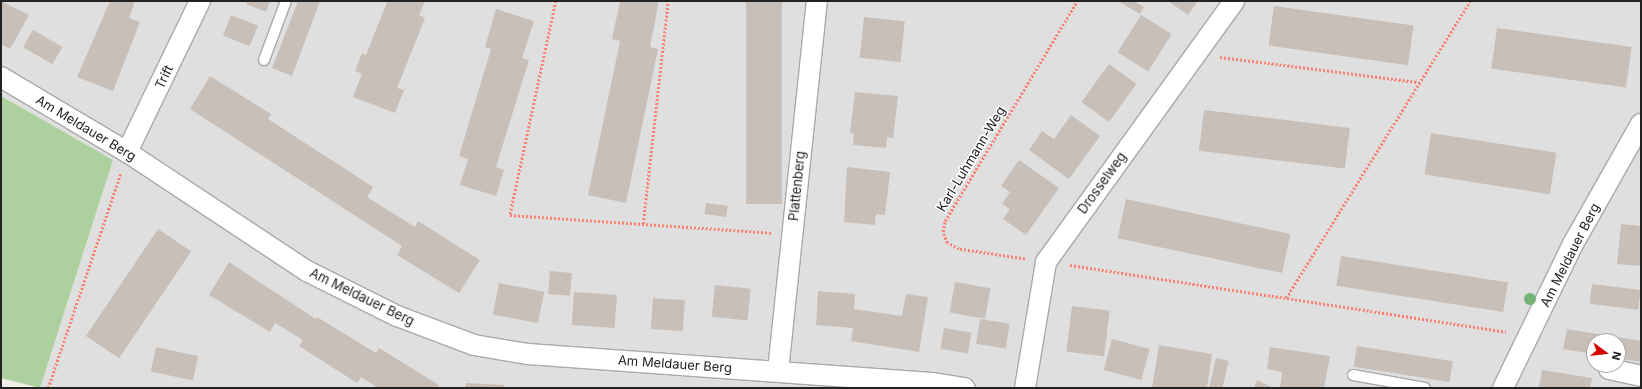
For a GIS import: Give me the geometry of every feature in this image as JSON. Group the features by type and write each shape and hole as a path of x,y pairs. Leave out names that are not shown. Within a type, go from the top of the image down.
{"street":[{"name":"Trift","path":"127,152 200,1"},
{"name":"Plattenberg","path":"778,371 817,1"},
{"name":"Drosselweg","path":"1025,388 1046,262 1234,1"},
{"name":"Am Meldauer Berg","path":"1,77 127,152 307,271 396,316 474,345 528,354 778,371 932,383 965,388"},
{"name":"Am Meldauer Berg","path":"1503,388 1529,338 1573,244 1641,124"},
{"path":"1626,373 1641,376"}],"lane":[{"path":"264,60 286,1"},
{"path":"1353,376 1425,388"}],"path":[{"path":"556,1 510,214 792,234"},
{"path":"643,224 668,1"},
{"name":"Karl-Luhmann-Weg","path":"1077,1 945,221 943,232 947,243 958,249 1285,298 1529,338"},
{"path":"1285,298 1470,1"},
{"path":"1196,54 1419,82"},
{"path":"48,388 127,152"}],"shaded area":[{"path":"1,1 1641,1 1641,388 40,388 113,160 1,96"}],"green space":[{"path":"1,96 113,160 40,388 1,378"}],"building":[{"path":"1,1 29,15 10,49 1,44"},
{"path":"110,1 135,1 129,18 140,22 113,91 77,77"},
{"path":"247,1 270,1 266,12 246,4"},
{"path":"298,1 320,1 292,76 272,68"},
{"path":"383,1 425,1 419,15 425,18 397,88 404,90 395,113 353,97 362,74 355,71 362,53 366,55 387,2"},
{"path":"620,1 659,1 650,47 658,49 626,203 588,195 620,41 612,39"},
{"path":"746,1 782,1 782,204 746,204"},
{"path":"1118,1 1134,1 1144,7 1140,14"},
{"path":"1168,1 1198,1 1188,15"},
{"path":"1274,6 1414,26 1408,65 1268,46"},
{"path":"496,9 534,21 522,58 529,60 496,167 504,170 496,196 460,185 468,159 459,156 491,49 485,47"},
{"path":"231,15 258,26 250,46 223,35"},
{"path":"1141,15 1172,34 1148,71 1118,52"},
{"path":"864,17 905,21 900,62 860,58"},
{"path":"1497,28 1632,47 1626,88 1491,69"},
{"path":"33,30 62,47 52,64 23,47"},
{"path":"1109,64 1137,84 1109,122 1081,102"},
{"path":"210,76 271,114 268,119 373,187 367,197 415,227 418,221 480,260 459,293 397,255 402,246 190,109"},
{"path":"855,92 898,96 893,138 887,137 886,148 853,145 854,134 850,133"},
{"path":"1204,110 1350,128 1345,169 1199,151"},
{"path":"1071,115 1100,136 1069,179 1029,150 1042,131 1054,139"},
{"path":"1431,133 1556,153 1550,194 1424,174"},
{"path":"1019,160 1059,188 1026,235 1003,219 1010,209 1002,204 1010,192 1001,186"},
{"path":"847,167 890,172 885,215 876,214 875,225 844,222"},
{"path":"1126,199 1290,234 1282,273 1118,238"},
{"path":"706,203 728,206 726,217 704,214"},
{"path":"1621,224 1641,226 1641,266 1617,264"},
{"path":"158,229 191,251 119,358 86,336"},
{"path":"1341,256 1508,282 1503,312 1336,286"},
{"path":"229,262 316,319 317,317 376,353 379,348 439,385 437,388 378,388 361,377 357,383 299,346 303,340 275,323 270,332 209,295"},
{"path":"550,271 572,273 570,296 548,294"},
{"path":"955,282 990,288 985,319 950,313"},
{"path":"499,283 544,292 538,323 493,314"},
{"path":"1592,284 1641,290 1638,310 1590,304"},
{"path":"715,285 751,289 747,321 712,317"},
{"path":"818,291 855,294 854,309 902,316 906,294 928,297 919,352 851,341 853,328 816,325"},
{"path":"574,292 617,295 615,328 572,325"},
{"path":"653,298 685,300 683,331 651,329"},
{"path":"1072,306 1110,311 1104,356 1066,352"},
{"path":"980,319 1010,324 1006,348 976,344"},
{"path":"944,328 972,333 968,354 940,349"},
{"path":"1567,329 1592,333 1586,333 1586,353 1563,349"},
{"path":"1112,339 1150,349 1141,380 1104,370"},
{"path":"1626,339 1641,341 1641,362 1626,359"},
{"path":"1159,345 1212,354 1207,388 1152,388"},
{"path":"1357,346 1453,361 1450,382 1354,367"},
{"path":"156,347 198,356 193,380 151,371"},
{"path":"1270,347 1330,356 1324,388 1280,388 1282,372 1267,369"},
{"path":"1216,358 1229,361 1222,388 1209,388"},
{"path":"1542,370 1592,378 1590,388 1539,388"},
{"path":"1257,380 1273,388 1254,388"},
{"path":"466,383 504,385 504,388 465,388"}]}
